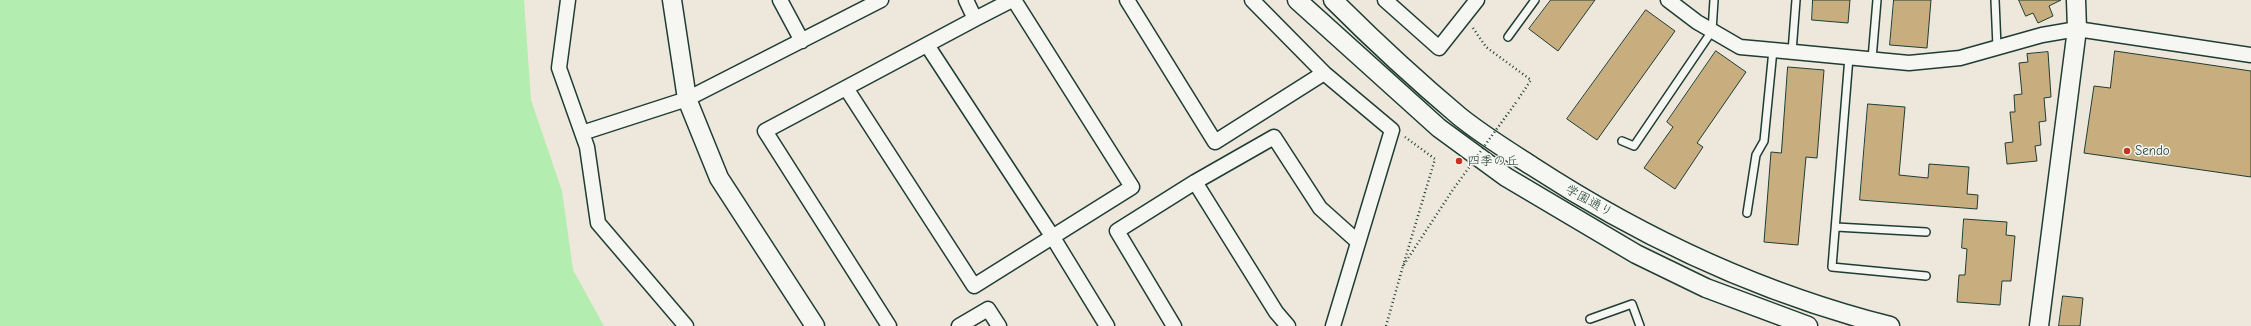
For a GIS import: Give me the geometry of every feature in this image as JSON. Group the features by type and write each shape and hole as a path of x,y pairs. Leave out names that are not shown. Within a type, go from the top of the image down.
{"street":[{"path":"568,0 559,68 587,147 598,223 686,326"},
{"path":"672,0 687,99 719,178 815,326"},
{"path":"780,0 802,41"},
{"path":"582,133 687,99 882,0"},
{"path":"966,0 975,19"},
{"path":"846,88 974,286 1132,187 1013,0 975,19 765,131 889,326"},
{"path":"1127,0 1215,142 1324,73"},
{"path":"1252,0 1324,73 1392,130 1333,326"},
{"name":"学園通り","path":"1296,0 1439,128 1506,177 1636,254 1706,288 1808,326"},
{"name":"学園通り","path":"1333,0 1369,36 1459,116 1562,185 1641,230 1713,264 1762,285 1854,317 1890,326"},
{"path":"1385,0 1439,48 1477,0"},
{"path":"1668,0 1740,47 1908,63 1960,58 1997,47 2077,29 2251,55"},
{"path":"2039,326 2077,29 2076,0"},
{"path":"927,45 1052,236 1107,326"},
{"path":"1174,326 1117,231 1195,182 1274,137 1320,208 1358,242"},
{"path":"1195,182 1276,312 1288,326"},
{"path":"959,326 988,308 999,326"}],"lane":[{"path":"1508,37 1535,0"},
{"path":"1622,141 1634,146 1712,30 1714,0"},
{"path":"1792,52 1796,0"},
{"path":"1872,59 1877,0"},
{"path":"1995,0 1997,47"},
{"path":"1747,213 1756,155 1764,141 1773,50"},
{"path":"1849,57 1832,266 1926,276"},
{"path":"1836,227 1926,232"},
{"path":"1590,319 1632,304 1640,326"}],"path":[{"path":"1403,266 1452,192 1531,80 1486,47 1466,13"},
{"path":"1386,326 1435,159 1398,132 1392,130"}],"green space":[{"path":"0,0 524,0 531,100 562,191 573,270 604,326 0,326"}],"building":[{"path":"1551,0 1595,0 1558,51 1529,29"},
{"path":"1813,0 1850,0 1848,23 1812,20"},
{"path":"1894,0 1931,0 1927,48 1890,45"},
{"path":"2019,0 2061,0 2049,6 2053,16 2038,23 2033,13 2026,16"},
{"path":"1646,10 1675,31 1597,140 1567,119"},
{"path":"1716,51 1746,72 1697,143 1703,147 1675,189 1644,168 1673,127 1667,122"},
{"path":"2115,51 2251,71 2251,177 2084,153 2094,86 2110,88"},
{"path":"2048,52 2051,97 2044,98 2046,121 2039,122 2041,145 2035,146 2037,161 2007,164 2005,143 2013,142 2010,112 2015,112 2014,95 2022,94 2019,63 2028,62 2027,54"},
{"path":"1788,67 1824,70 1817,158 1806,157 1798,245 1764,242 1771,152 1781,153"},
{"path":"1868,104 1905,107 1899,175 1928,178 1929,164 1969,167 1967,194 1978,195 1977,209 1860,200"},
{"path":"1964,219 2007,222 2006,235 2015,236 2011,281 2002,281 2000,305 1957,302 1959,275 1965,275 1967,249 1962,248"},
{"path":"2063,296 2083,298 2080,326 2059,326"}],"place":[{"name":"Sendo","path":"2127,151"},
{"name":"四季の丘","path":"1459,161"}]}
